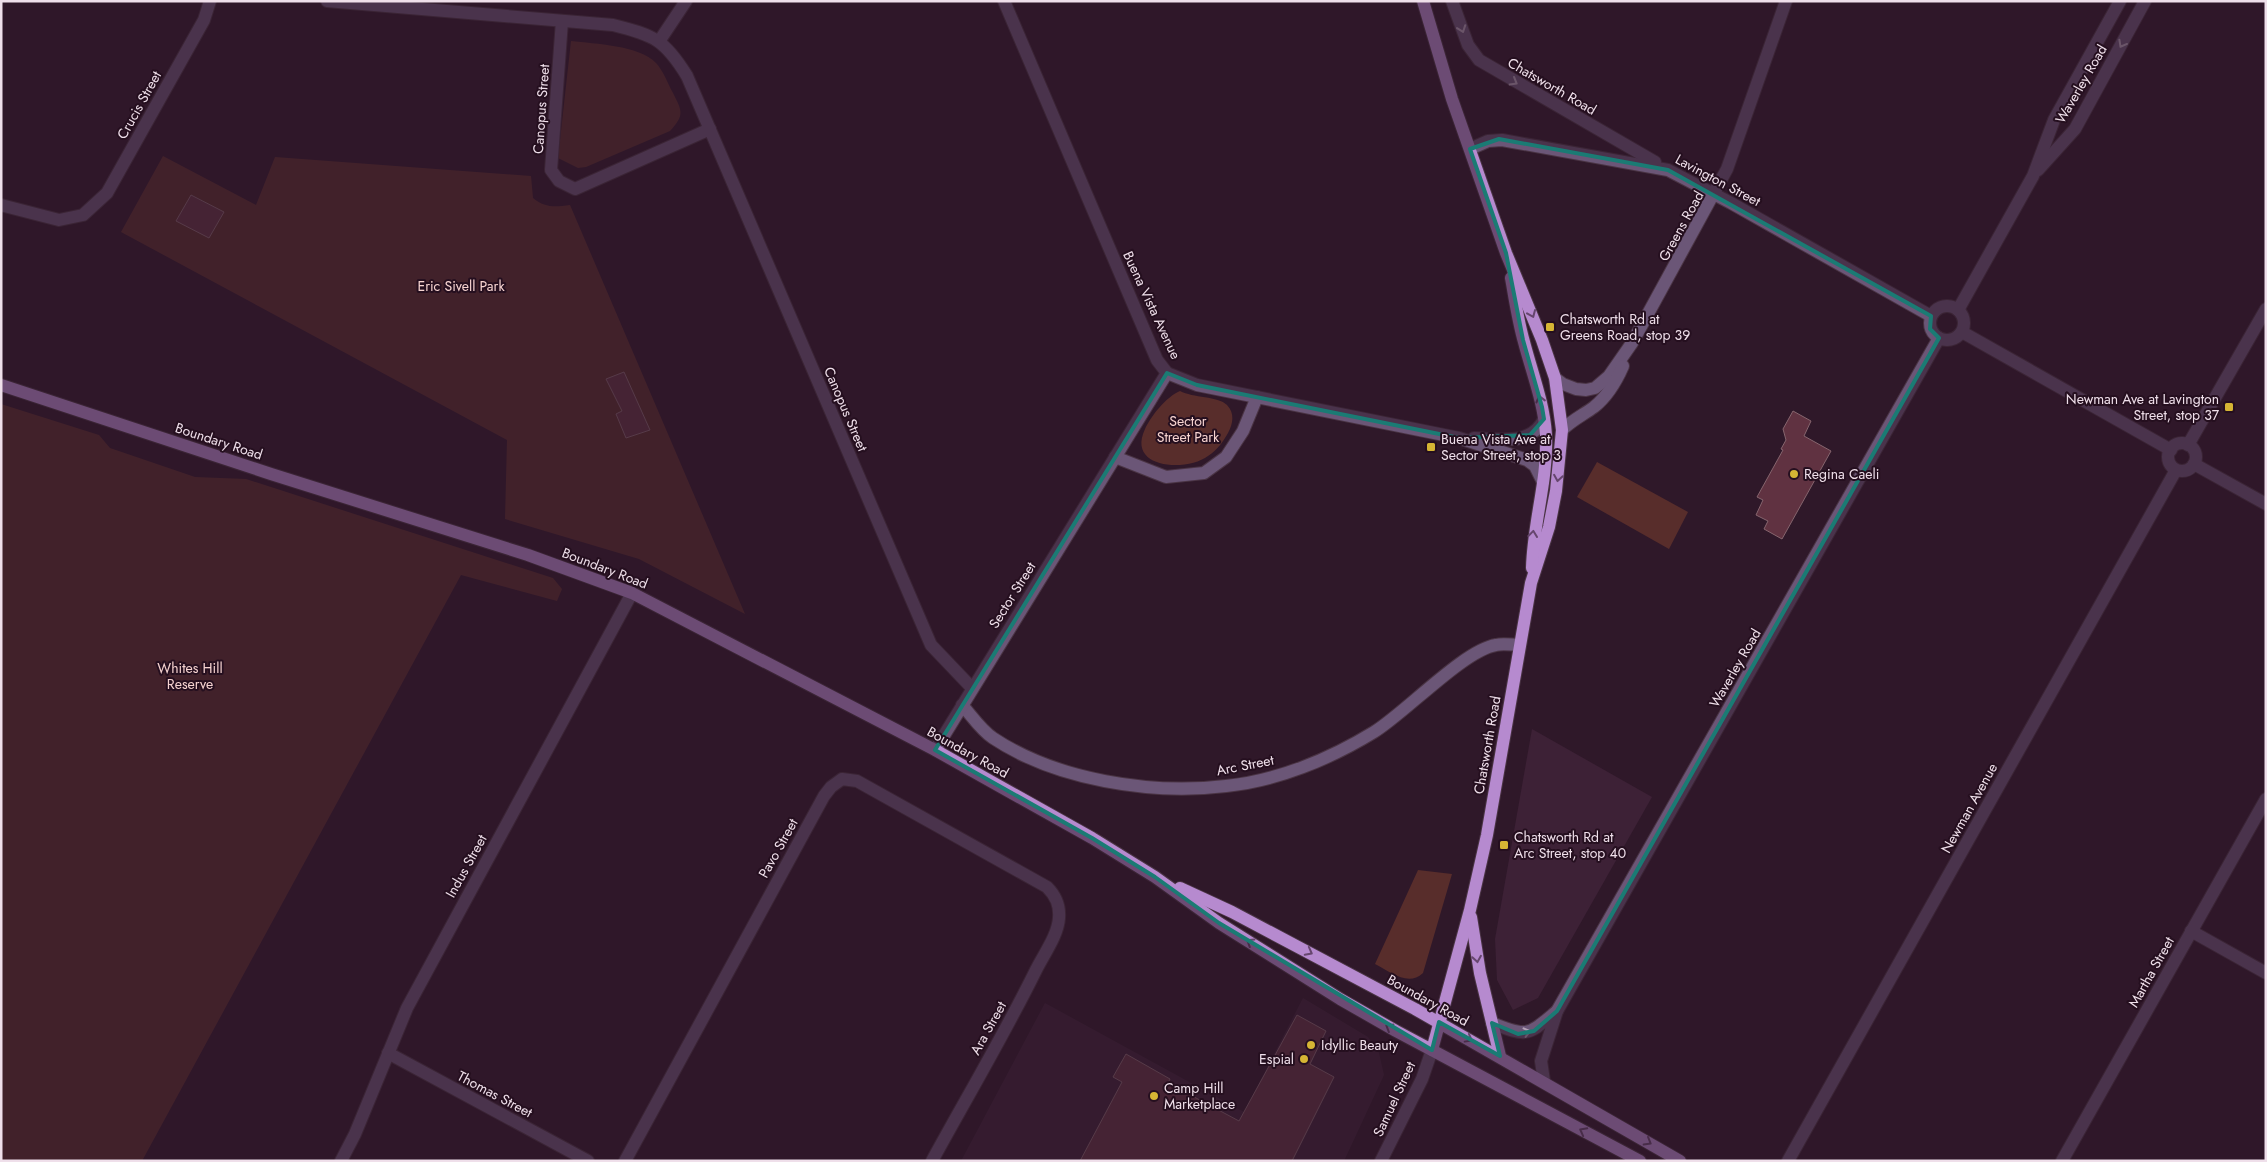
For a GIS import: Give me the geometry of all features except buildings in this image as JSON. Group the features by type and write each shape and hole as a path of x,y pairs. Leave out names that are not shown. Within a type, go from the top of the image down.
{"main road":[{"name":"Chatsworth Road","path":"1423,1 1470,149 1506,253 1542,340 1555,378 1562,430 1559,474 1550,521 1531,583 1487,835 1470,910 1432,1050"},
{"name":"Chatsworth Road","path":"1506,253 1521,329 1544,419 1546,456 1534,526 1531,583"},
{"name":"Boundary Road","path":"1,385 271,474 528,555 632,593 935,750 1092,838 1155,876 1243,938 1348,1004 1640,1161"},
{"name":"Boundary Road","path":"1155,876 1232,912 1439,1022 1680,1161"},
{"name":"Chatsworth Road","path":"1470,910 1480,973 1500,1056"}],"street":[{"name":"Crucis Street","path":"1,205 59,220 83,215 108,193 204,20 210,1"},
{"name":"Canopus Street","path":"327,1 613,25 641,32 660,40 676,58 687,76 931,645 972,688"},
{"path":"660,40 686,1"},
{"name":"Buena Vista Avenue","path":"1004,1 1158,360 1167,373 1197,385 1459,438 1527,460 1535,466 1543,482"},
{"name":"Chatsworth Road","path":"1452,1 1468,44 1480,60 1668,170"},
{"name":"Greens Road","path":"1555,378 1569,387 1579,390 1595,388 1609,376 1630,346 1715,194 1736,148 1786,1"},
{"name":"Waverley Road","path":"1958,310 2033,176 2054,120 2120,1"},
{"name":"Waverley Road","path":"2033,176 2074,129 2146,1"},
{"name":"Canopus Street","path":"562,21 551,170 559,181 575,189 710,130"},
{"name":"Lavington Street","path":"1470,149 1488,141 1502,140 1668,170 1715,194 1931,316"},
{"path":"1945,306 1958,310 1964,320 1962,332 1953,340 1938,338 1930,329 1931,316 1934,311 1945,306"},
{"path":"2188,445 2266,309"},
{"path":"1962,332 2171,450"},
{"name":"Waverley Road","path":"1544,1081 1541,1061 1557,1011 1938,338"},
{"name":"Greens Road","path":"1562,430 1606,395 1618,377 1630,346"},
{"name":"Sector Street","path":"935,750 1167,373"},
{"path":"1115,457 1166,477 1204,473 1226,457 1243,431 1257,397"},
{"name":"Buena Vista Avenue","path":"1459,438 1524,438 1536,431 1544,419"},
{"path":"2178,444 2188,445 2196,454 2194,464 2185,471 2176,470 2169,461 2171,450 2178,444"},
{"path":"2194,464 2266,504"},
{"name":"Newman Avenue","path":"1788,1161 2176,470"},
{"name":"Indus Street","path":"341,1161 355,1134 407,1008 632,593"},
{"name":"Arc Street","path":"962,705 991,737 1060,770 1114,783 1157,787 1226,786 1264,779 1290,771 1351,746 1382,726 1477,653 1497,644 1519,645"},
{"name":"Pavo Street","path":"625,1161 824,796 831,786 842,779 857,781 1047,887 1054,894 1059,905"},
{"name":"Martha Street","path":"2062,1161 2266,799"},
{"name":"Ara Street","path":"932,1161 1025,993 1056,932 1059,919 1059,905"},
{"path":"2191,931 2266,974"},
{"name":"Waverley Road","path":"1492,1023 1518,1034 1534,1031 1557,1011"},
{"name":"Samuel Street","path":"1381,1161 1422,1079 1432,1050"},
{"name":"Thomas Street","path":"388,1053 588,1161"}],"highlighted area":[{"path":"1499,139 1668,170 1931,316 1930,329 1939,338 1557,1011 1534,1031 1518,1034 1492,1023 1500,1056 1439,1022 1432,1050 1219,923 1155,877 1092,838 935,750 1167,373 1197,385 1459,438 1530,435 1544,419 1542,407 1523,340 1506,253 1470,149"}],"shaded area":[{"path":"1532,729 1652,797 1538,998 1513,1010 1497,980 1495,939"},
{"path":"1303,998 1368,1037 1379,1053 1384,1075 1344,1161 961,1161 1045,1003 1244,1112"}],"green space":[{"path":"571,41 628,49 639,52 656,63 663,73 680,109 680,117 675,126 670,131 586,167 578,168 558,158"},
{"name":"Eric Sivell Park","path":"163,156 256,205 275,157 531,176 533,198 542,204 550,206 570,205 745,614 639,559 505,519 507,440 121,232","holes":["192,195 223,212 176,221","624,373 650,430 627,437 616,414 622,411 606,379"]},
{"name":"Sector Street Park","path":"1180,391 1223,402 1230,408 1232,419 1231,426 1222,443 1208,456 1187,464 1174,465 1151,459 1144,452 1141,442 1151,418 1164,402"},
{"name":"Whites Hill Reserve","path":"1,404 99,435 110,448 195,477 246,479 553,578 562,589 557,601 461,575 142,1161 1,1161"},
{"path":"1597,462 1688,512 1669,549 1577,497"},
{"path":"1418,870 1452,874 1423,973 1411,979 1399,977 1375,964"}],"place":[{"name":"Chatsworth Rd at Greens Road, stop 39","path":"1550,327"},
{"name":"Newman Ave at Lavington Street, stop 37","path":"2229,407"},
{"name":"Buena Vista Ave at Sector Street, stop 3","path":"1431,447"},
{"name":"Regina Caeli","path":"1794,474"},
{"name":"Chatsworth Rd at Arc Street, stop 40","path":"1504,845"},
{"name":"Idyllic Beauty","path":"1311,1045"},
{"name":"Espial","path":"1304,1059"},
{"name":"Camp Hill Marketplace","path":"1154,1096"}]}
